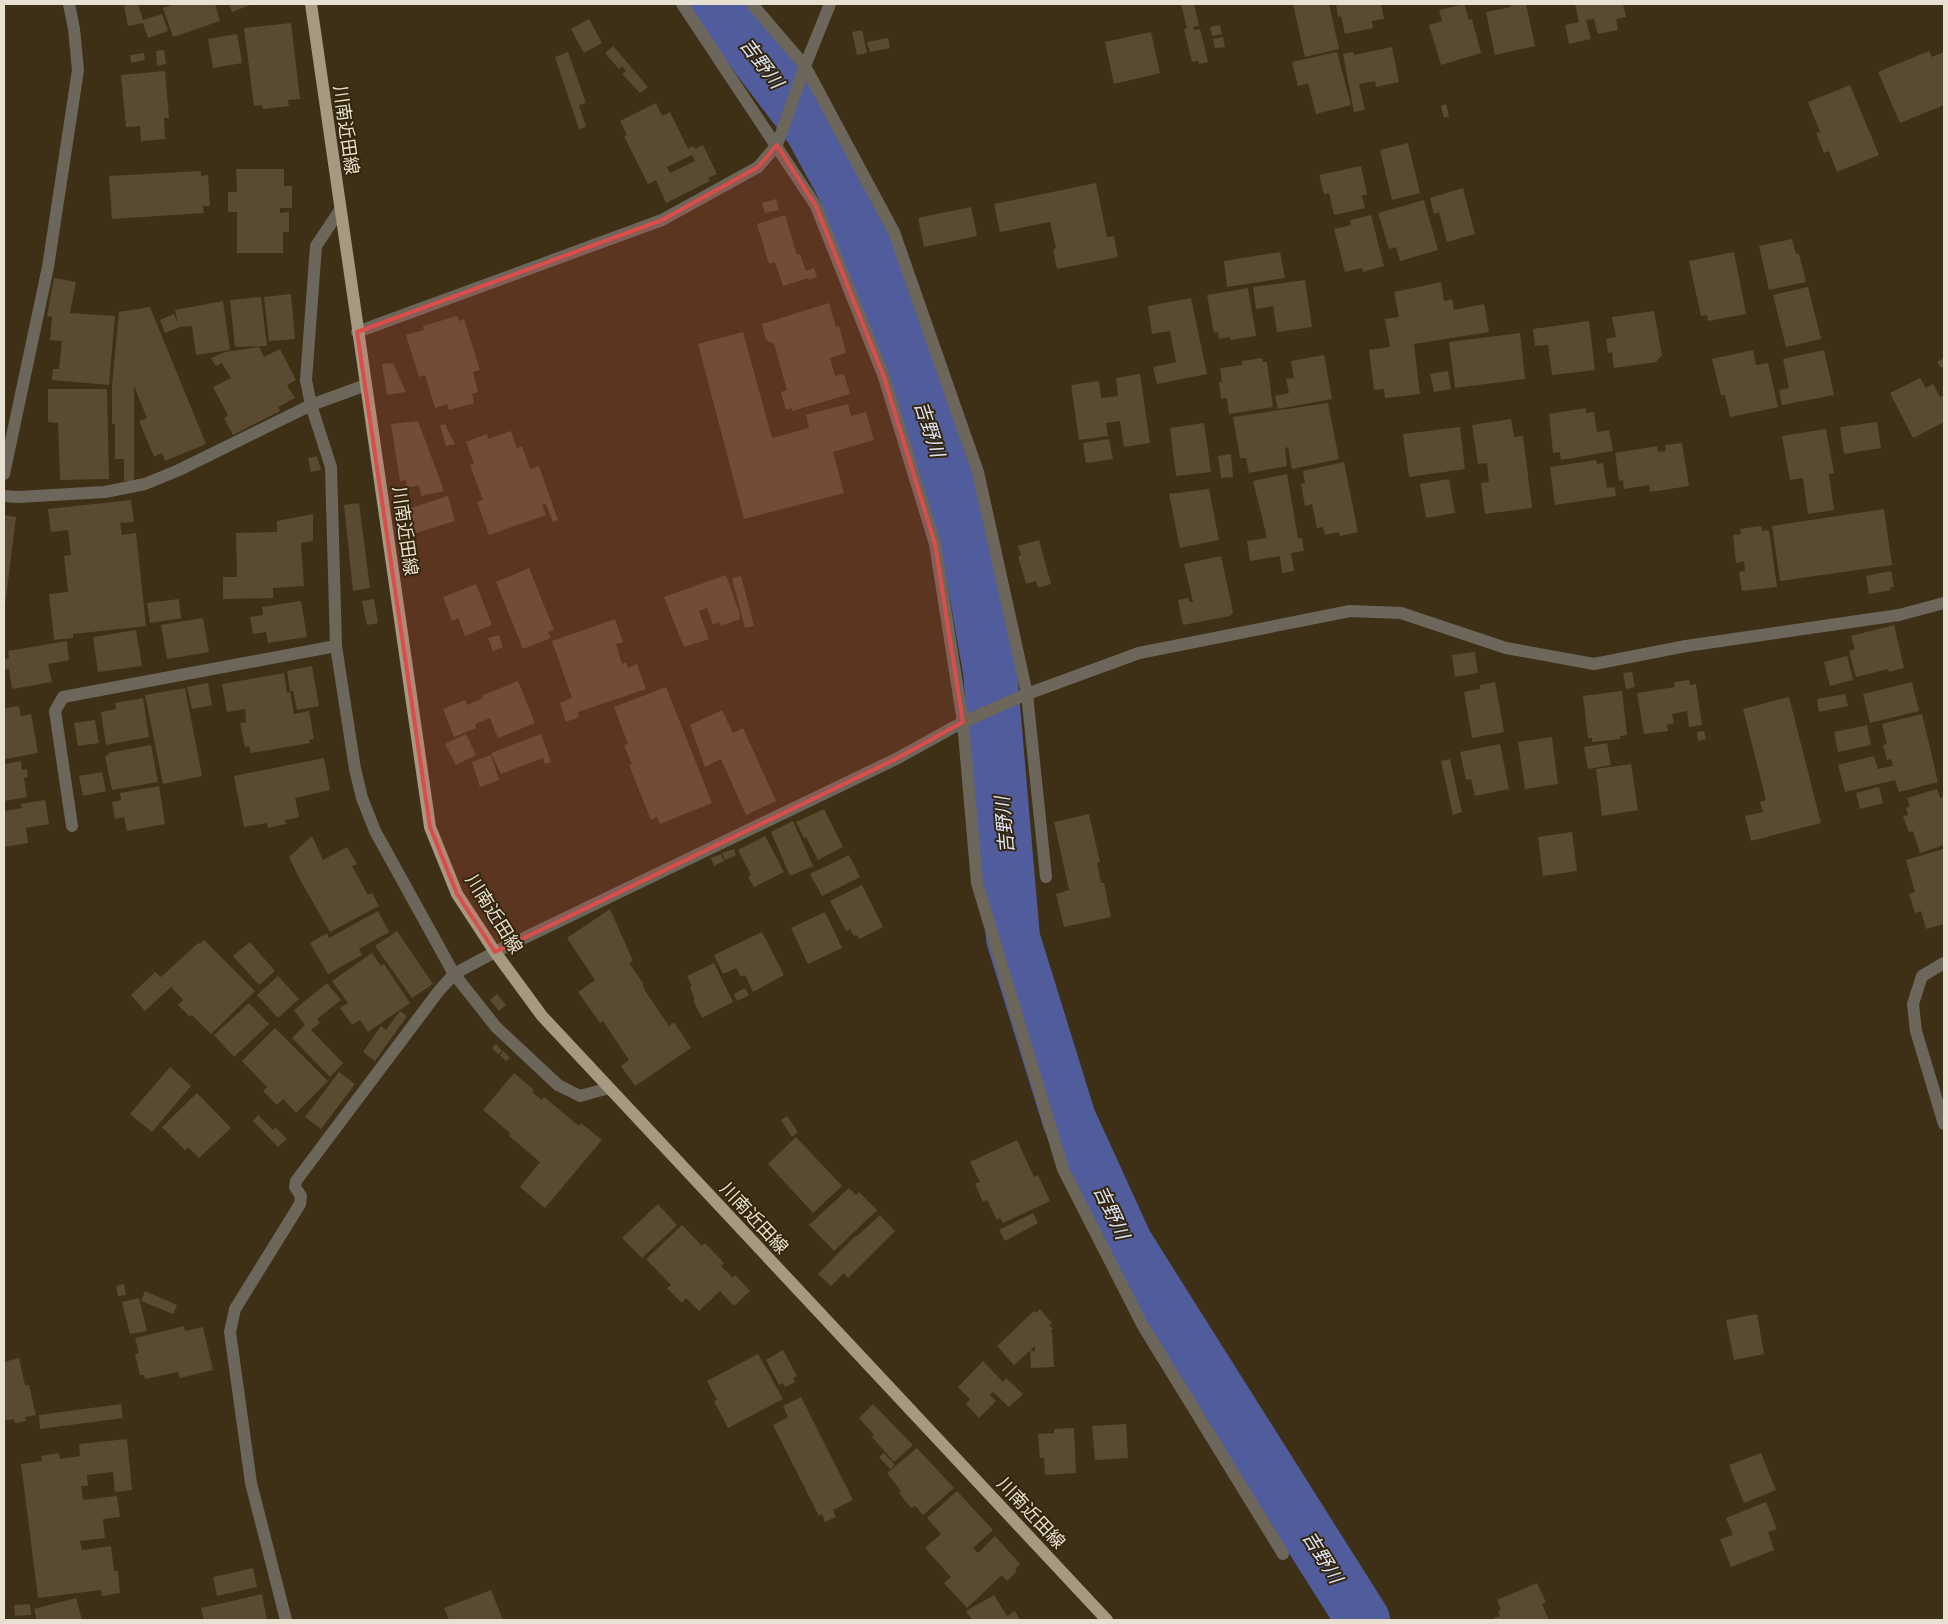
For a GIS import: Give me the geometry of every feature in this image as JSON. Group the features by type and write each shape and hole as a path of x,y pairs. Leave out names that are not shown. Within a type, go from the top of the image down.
{"main road":[{"name":"川南近田線","path":"311,4 430,828 457,894 495,952 542,1016 1107,1620"}],"street":[{"path":"4,474 48,267 78,70 74,29 69,4"},
{"path":"682,4 816,206 884,377 935,544 963,722 977,883 1063,1169 1143,1326 1283,1554"},
{"path":"752,4 805,66 894,232 978,472 1027,694 1046,877"},
{"path":"357,332 662,220 758,167 777,145 805,66 830,4"},
{"path":"340,210 316,246 306,380 311,405 331,467 336,646 355,769 362,798 375,831 454,974 496,1027 558,1085 580,1096 609,1088"},
{"path":"4,496 18,497 105,492 145,484 178,470 311,405 366,386"},
{"path":"286,1620 251,1482 230,1332 234,1316 236,1309 300,1204 301,1196 295,1186 296,1180 438,992 454,974 495,952 896,759 963,722 1027,694 1139,653 1350,611 1401,613 1506,648 1594,664 1686,646 1899,615 1944,603"},
{"path":"72,826 55,711 63,697 336,646"},
{"path":"1944,963 1922,976 1913,1004 1916,1031 1944,1124"}],"highlighted area":[{"path":"777,145 816,206 884,377 935,544 963,722 896,759 495,952 457,894 430,827 357,332 662,220 758,167"}],"building":[{"path":"138,4 143,20 162,14 168,31 148,38 143,23 128,26 124,6"},
{"path":"175,4 215,4 220,21 173,37 163,8"},
{"path":"229,4 253,4 232,12"},
{"path":"1181,4 1194,4 1199,26 1193,27 1194,30 1200,29 1208,62 1199,64 1198,61 1192,62 1184,29 1187,28"},
{"path":"1293,4 1329,4 1339,49 1305,57"},
{"path":"1336,4 1381,4 1384,19 1372,21 1373,28 1345,34 1341,16 1338,17"},
{"path":"1464,4 1469,20 1472,19 1481,53 1441,65 1429,25 1442,21 1439,10"},
{"path":"1511,4 1526,4 1535,46 1495,55 1486,12 1511,7"},
{"path":"1575,4 1623,4 1626,17 1616,19 1618,30 1598,34 1594,19 1586,20 1591,39 1569,44 1565,25 1579,22"},
{"path":"589,19 602,43 584,53 571,29"},
{"path":"291,23 300,99 288,100 289,106 263,109 262,105 254,106 244,28"},
{"path":"1220,25 1222,34 1212,36 1210,27"},
{"path":"862,30 867,53 857,55 852,32"},
{"path":"1151,32 1160,73 1114,84 1105,42"},
{"path":"237,34 242,63 213,68 208,39"},
{"path":"1223,37 1225,47 1215,48 1213,39"},
{"path":"888,38 890,48 870,52 867,42"},
{"path":"613,46 648,87 640,93 622,74 626,71 622,66 619,69 605,53"},
{"path":"1392,47 1399,82 1376,87 1375,81 1359,84 1365,110 1354,112 1343,54 1353,52 1354,55"},
{"path":"164,50 166,64 157,66 156,51"},
{"path":"1929,51 1932,57 1944,52 1944,105 1900,123 1878,72"},
{"path":"568,52 586,103 579,105 586,127 579,129 555,57"},
{"path":"1337,52 1351,105 1316,114 1308,83 1298,86 1292,62"},
{"path":"144,53 145,60 131,63 130,55"},
{"path":"165,71 169,118 164,118 165,139 141,141 140,126 126,127 121,75"},
{"path":"1850,85 1879,155 1837,172 1829,151 1824,153 1816,133 1820,132 1808,102"},
{"path":"344,87 348,87 353,120 349,121"},
{"path":"656,103 662,116 670,112 688,149 693,146 695,149 703,145 717,174 708,178 710,181 666,203 656,180 648,184 624,136 627,135 620,121","holes":["692,155 695,161 670,173 667,167"]},
{"path":"1446,104 1449,116 1444,118 1441,106"},
{"path":"1408,143 1420,193 1392,200 1380,150"},
{"path":"1361,166 1367,194 1362,196 1365,208 1334,215 1329,193 1324,194 1319,175"},
{"path":"236,169 284,169 284,186 292,186 292,208 280,208 280,213 289,212 289,232 283,232 283,253 237,253 237,212 228,212 228,192 237,192"},
{"path":"201,171 201,176 208,175 210,206 203,206 204,213 112,219 109,176"},
{"path":"1096,183 1107,237 1114,236 1118,257 1057,269 1053,249 1056,248 1050,222 1000,232 994,204"},
{"path":"1463,188 1475,234 1447,242 1439,212 1434,214 1430,198"},
{"path":"776,199 779,210 765,213 762,203"},
{"path":"1424,200 1438,250 1400,261 1396,247 1389,249 1378,213"},
{"path":"971,207 977,236 924,247 918,218"},
{"path":"785,215 797,255 800,254 806,271 814,268 817,277 783,286 775,262 769,264 757,224"},
{"path":"1371,215 1384,266 1363,272 1362,268 1345,272 1334,229 1351,225 1350,220"},
{"path":"1792,239 1796,254 1799,254 1806,282 1769,290 1759,246"},
{"path":"1280,252 1285,278 1227,287 1224,261"},
{"path":"1734,252 1746,314 1708,321 1707,315 1701,316 1689,261"},
{"path":"54,278 76,282 70,313 115,316 109,385 52,380 53,369 59,369 62,341 50,340 52,317 47,316"},
{"path":"1305,280 1312,327 1277,332 1273,306 1256,309 1253,287"},
{"path":"1441,282 1444,301 1452,299 1454,310 1484,304 1489,332 1414,344 1420,394 1385,398 1384,389 1374,390 1369,350 1390,347 1385,319 1399,317 1394,292"},
{"path":"1808,287 1821,339 1786,347 1773,295"},
{"path":"1248,288 1256,336 1230,340 1230,337 1219,339 1218,332 1214,333 1207,295"},
{"path":"291,294 295,339 269,341 264,297"},
{"path":"261,297 267,346 235,347 230,300"},
{"path":"1191,298 1207,374 1157,384 1153,367 1176,362 1170,331 1152,334 1148,306"},
{"path":"223,301 230,350 196,355 192,326 180,327 165,333 160,320 174,314 178,323 175,310"},
{"path":"829,303 836,327 839,326 846,353 830,358 835,376 844,374 850,394 792,411 792,408 786,410 781,392 787,390 774,344 766,340 762,324"},
{"path":"150,307 206,444 165,461 162,453 154,457 139,421 147,418 134,386 134,481 124,481 124,459 115,459 115,424 112,424 112,385 119,312"},
{"path":"1654,311 1662,355 1656,362 1614,368 1612,352 1608,353 1606,339 1616,337 1612,317"},
{"path":"457,316 459,321 464,319 480,370 473,372 478,392 472,394 474,403 449,410 447,404 435,408 425,375 419,377 406,335 424,330 423,326"},
{"path":"1589,321 1595,370 1552,375 1548,345 1535,346 1533,329"},
{"path":"743,332 772,438 809,428 806,415 848,404 851,416 866,412 874,440 833,452 844,493 744,519 698,344"},
{"path":"1520,333 1525,379 1455,388 1449,342"},
{"path":"259,347 264,357 280,349 296,380 287,385 295,398 278,407 280,411 233,435 224,418 228,415 213,387 231,378 222,363 216,366 211,358 225,352"},
{"path":"1753,350 1756,365 1768,363 1778,407 1730,417 1725,395 1721,395 1712,359"},
{"path":"1824,350 1834,395 1782,405 1779,390 1789,388 1783,359"},
{"path":"1324,355 1332,399 1278,409 1275,396 1289,393 1286,379 1294,378 1291,361"},
{"path":"1262,358 1263,362 1267,362 1273,407 1229,414 1227,398 1221,399 1219,382 1222,382 1220,368 1242,365 1242,361"},
{"path":"1944,358 1944,367 1941,368 1937,362"},
{"path":"393,363 406,392 387,395 382,364"},
{"path":"1448,371 1451,389 1434,392 1430,374"},
{"path":"1140,374 1150,443 1124,447 1120,421 1106,423 1108,436 1079,440 1071,385 1099,381 1101,398 1118,396 1116,378"},
{"path":"1920,378 1926,388 1933,384 1940,397 1944,395 1944,422 1913,438 1890,393"},
{"path":"48,389 107,389 109,479 60,480 58,423 48,422"},
{"path":"1328,403 1339,459 1292,469 1288,447 1285,448 1287,466 1249,473 1246,458 1240,458 1233,417"},
{"path":"1586,408 1586,413 1594,412 1597,432 1609,430 1613,451 1561,460 1560,452 1553,453 1549,414"},
{"path":"1511,419 1514,437 1523,436 1532,508 1485,514 1481,483 1489,482 1487,463 1478,464 1472,425"},
{"path":"418,421 444,491 421,496 419,485 407,488 406,480 400,481 391,424"},
{"path":"1877,422 1881,448 1844,454 1840,427"},
{"path":"1204,423 1211,472 1176,476 1170,428"},
{"path":"445,424 455,444 446,446 440,425"},
{"path":"1460,427 1465,469 1409,477 1403,434"},
{"path":"1826,429 1834,473 1829,474 1834,510 1808,514 1803,478 1790,480 1782,436"},
{"path":"511,431 517,448 522,446 530,469 539,466 558,520 553,522 546,504 542,505 546,515 489,535 477,502 483,500 470,465 474,464 466,442 487,434 488,439"},
{"path":"1109,439 1113,459 1086,463 1083,443"},
{"path":"1682,443 1689,486 1650,492 1649,485 1624,489 1623,480 1619,481 1615,453 1657,446 1658,452 1666,451 1665,445"},
{"path":"1231,454 1233,477 1221,478 1218,456"},
{"path":"317,456 321,470 311,472 308,458"},
{"path":"1596,460 1597,464 1603,463 1607,488 1615,487 1616,496 1555,505 1550,467"},
{"path":"1344,462 1358,532 1340,536 1339,532 1325,535 1323,527 1317,528 1312,504 1305,506 1301,484 1305,483 1303,471"},
{"path":"1287,474 1298,538 1302,538 1304,551 1291,553 1294,571 1282,573 1280,556 1250,561 1247,541 1267,538 1253,481"},
{"path":"1449,479 1455,513 1426,518 1420,484"},
{"path":"1209,489 1219,540 1180,548 1169,494"},
{"path":"448,496 455,521 416,533 408,509"},
{"path":"131,500 134,522 120,523 122,535 136,533 146,626 73,634 73,638 54,640 49,594 68,592 64,556 71,555 68,530 51,532 48,509"},
{"path":"359,503 370,588 353,591 344,505"},
{"path":"1884,509 1892,565 1780,581 1772,526"},
{"path":"313,514 313,541 301,543 304,586 273,588 273,598 223,599 223,577 237,577 236,533 277,532 277,521"},
{"path":"4,515 16,517 5,606 4,606"},
{"path":"1761,526 1762,531 1769,530 1777,587 1742,591 1739,572 1745,571 1744,561 1736,563 1733,535 1741,534 1740,529"},
{"path":"1039,540 1051,584 1038,588 1036,581 1026,584 1018,556 1021,555 1018,546"},
{"path":"1221,556 1233,612 1230,616 1183,625 1178,600 1188,598 1189,602 1193,602 1184,564"},
{"path":"529,568 554,630 548,632 551,638 523,649 496,582"},
{"path":"1891,571 1894,587 1890,587 1891,590 1869,594 1866,576"},
{"path":"726,575 740,619 721,626 719,622 713,625 707,608 699,611 709,639 684,647 664,597"},
{"path":"741,576 754,626 745,628 732,578"},
{"path":"476,584 492,625 465,636 458,618 452,621 443,597"},
{"path":"179,599 181,618 150,623 147,603"},
{"path":"374,599 378,623 367,625 362,601"},
{"path":"301,601 307,637 268,643 266,632 253,634 250,617 263,615 262,607"},
{"path":"203,618 209,652 167,659 161,625"},
{"path":"615,619 623,642 616,644 622,664 626,662 628,668 637,664 646,689 578,712 579,717 566,722 560,703 572,698 552,641"},
{"path":"1894,625 1904,668 1889,672 1888,669 1856,677 1849,651 1855,649 1851,636"},
{"path":"136,630 142,666 98,672 93,637"},
{"path":"499,635 503,647 493,651 488,638"},
{"path":"67,641 69,660 48,664 52,682 12,689 9,669 4,670 4,660 9,658 8,651"},
{"path":"1475,652 1478,673 1455,677 1452,655"},
{"path":"1847,656 1853,680 1830,686 1824,662"},
{"path":"312,666 319,706 297,710 293,691 290,691 287,671"},
{"path":"1632,672 1635,687 1626,689 1623,673"},
{"path":"284,673 287,693 290,692 294,714 309,711 314,739 309,740 310,743 251,753 249,746 245,747 240,723 246,722 245,709 227,712 222,684"},
{"path":"1689,680 1690,685 1696,684 1702,725 1689,727 1687,711 1672,714 1674,723 1667,725 1668,731 1644,734 1637,693 1675,687 1674,682"},
{"path":"518,681 535,723 498,738 490,718 475,724 476,728 454,737 443,709 465,700 467,705 483,698 481,696"},
{"path":"1495,682 1504,732 1472,738 1464,692 1480,689 1480,685"},
{"path":"1912,682 1919,711 1870,723 1863,694"},
{"path":"208,683 212,705 192,709 187,687"},
{"path":"666,687 712,803 660,824 657,817 651,820 629,765 632,764 624,745 628,744 614,707"},
{"path":"185,688 202,776 163,784 145,695"},
{"path":"1622,691 1627,735 1620,736 1620,739 1592,742 1592,738 1588,738 1583,696"},
{"path":"1845,694 1848,706 1819,712 1817,699"},
{"path":"1789,697 1821,823 1751,841 1745,816 1763,812 1760,802 1766,800 1743,709"},
{"path":"143,698 149,737 106,745 101,712 116,709 115,703"},
{"path":"19,706 21,716 31,714 38,753 5,759 4,708"},
{"path":"722,710 733,733 743,728 776,801 746,815 721,759 705,767 690,725"},
{"path":"1922,714 1938,782 1899,792 1895,780 1845,792 1838,765 1874,756 1878,769 1893,766 1891,759 1887,760 1883,745 1887,744 1882,724"},
{"path":"95,720 99,743 78,746 74,723"},
{"path":"1867,725 1871,745 1838,752 1834,732"},
{"path":"1704,731 1706,739 1698,741 1697,732"},
{"path":"466,734 476,755 456,765 445,744"},
{"path":"541,734 551,762 545,764 543,758 501,774 491,753"},
{"path":"1552,737 1558,784 1525,789 1518,742"},
{"path":"1607,743 1611,765 1588,769 1584,747"},
{"path":"1500,744 1509,789 1475,796 1471,779 1466,780 1460,752"},
{"path":"151,745 158,782 112,790 105,756 109,755 108,753"},
{"path":"491,755 499,780 480,787 472,762"},
{"path":"324,758 330,790 295,798 299,817 285,820 286,824 268,828 267,823 244,827 234,776"},
{"path":"1450,759 1462,812 1453,815 1441,761"},
{"path":"21,761 22,770 27,769 28,777 24,778 27,797 4,801 4,764"},
{"path":"1631,764 1638,810 1602,816 1596,769"},
{"path":"102,772 106,791 83,796 79,776"},
{"path":"159,786 165,824 127,831 124,817 115,819 112,802 121,800 120,793"},
{"path":"1879,787 1883,803 1860,809 1856,793"},
{"path":"1937,789 1940,798 1944,796 1944,845 1920,853 1913,831 1909,832 1903,816 1908,815 1906,808 1910,806 1907,798"},
{"path":"45,800 49,824 26,828 28,843 4,847 4,811 22,808 21,804"},
{"path":"824,809 843,847 818,860 796,822"},
{"path":"1089,814 1100,862 1097,863 1101,883 1104,883 1111,917 1064,927 1056,894 1069,890 1054,822"},
{"path":"793,821 813,866 790,876 771,832"},
{"path":"1572,832 1577,871 1543,876 1538,837"},
{"path":"312,836 323,860 347,847 357,864 352,866 368,895 372,893 379,906 330,932 289,857"},
{"path":"765,836 784,872 754,887 748,877 751,875 738,850"},
{"path":"734,849 736,855 725,860 722,853"},
{"path":"1944,849 1944,924 1926,929 1921,911 1915,913 1909,894 1915,892 1906,860"},
{"path":"721,854 724,861 714,866 711,858"},
{"path":"849,855 860,877 822,896 810,874"},
{"path":"862,885 883,927 859,939 857,935 854,936 850,929 846,931 830,901"},
{"path":"610,909 633,961 629,963 643,983 644,989 669,1026 674,1022 691,1048 635,1086 621,1066 629,1060 603,1021 600,1023 578,992 595,980 567,938"},
{"path":"378,911 389,932 359,949 362,955 328,974 310,943 327,933 329,938"},
{"path":"825,912 842,948 808,964 791,928"},
{"path":"397,931 433,984 412,998 375,946"},
{"path":"762,932 784,975 753,992 745,975 741,977 736,968 723,974 714,955"},
{"path":"204,940 255,991 211,1034 192,1015 190,1017 178,1005 183,1000 171,987 145,1011 131,995 155,972 161,977 198,943 200,944"},
{"path":"250,942 275,971 259,985 233,956"},
{"path":"372,953 381,966 384,964 410,1003 368,1032 360,1020 352,1025 340,1008 348,1003 332,981"},
{"path":"714,963 733,1002 702,1018 693,1000 695,999 690,987 692,986 687,976"},
{"path":"278,976 299,999 278,1018 257,995"},
{"path":"327,983 341,1000 317,1019 320,1023 311,1030 343,1063 330,1077 292,1038 305,1025 294,1010"},
{"path":"745,988 749,995 737,1001 734,994"},
{"path":"497,994 506,1005 499,1011 490,1000"},
{"path":"249,1003 269,1024 234,1057 214,1035"},
{"path":"400,1011 407,1016 375,1061 363,1052 381,1026 386,1030"},
{"path":"275,1028 328,1081 296,1113 283,1099 277,1105 263,1091 267,1087 242,1061"},
{"path":"496,1044 502,1051 498,1054 492,1048"},
{"path":"503,1051 510,1058 506,1061 500,1055"},
{"path":"170,1067 191,1086 152,1132 130,1114"},
{"path":"339,1072 355,1084 321,1129 305,1117"},
{"path":"514,1073 534,1090 532,1092 542,1100 544,1097 579,1126 581,1123 602,1140 545,1208 520,1187 540,1162 509,1136 510,1133 483,1110"},
{"path":"197,1093 231,1128 199,1158 188,1147 185,1150 162,1127"},
{"path":"258,1115 273,1130 275,1127 287,1139 278,1147 253,1121"},
{"path":"787,1116 798,1132 792,1137 781,1120"},
{"path":"796,1137 842,1186 813,1213 768,1164"},
{"path":"1017,1140 1034,1177 1038,1175 1050,1201 1003,1223 1000,1218 997,1220 987,1200 983,1202 975,1184 980,1182 970,1162"},
{"path":"849,1188 856,1195 859,1192 877,1210 834,1251 809,1225"},
{"path":"658,1204 677,1225 642,1258 622,1238"},
{"path":"1033,1213 1038,1223 1005,1241 999,1230"},
{"path":"880,1215 895,1231 848,1278 844,1273 831,1286 818,1274 856,1235"},
{"path":"682,1225 702,1246 705,1243 724,1263 721,1266 733,1278 735,1275 750,1291 734,1306 720,1291 699,1311 686,1298 682,1303 667,1288 671,1285 646,1259"},
{"path":"124,1284 126,1295 118,1296 116,1286"},
{"path":"145,1291 177,1305 173,1314 141,1301"},
{"path":"139,1298 147,1331 130,1334 122,1302"},
{"path":"1040,1309 1052,1323 1049,1325 1053,1329 1050,1332 1052,1332 1054,1367 1031,1368 1030,1351 1035,1351 1035,1346 1014,1365 997,1346 1034,1311 1036,1313"},
{"path":"1757,1314 1764,1354 1734,1360 1726,1320"},
{"path":"184,1326 185,1331 203,1327 213,1370 180,1378 178,1372 145,1379 144,1375 140,1375 135,1354 139,1353 135,1338"},
{"path":"783,1350 797,1376 793,1378 795,1382 785,1387 783,1383 779,1385 766,1360"},
{"path":"758,1354 783,1399 728,1428 714,1401 717,1400 707,1381"},
{"path":"19,1358 25,1385 29,1385 36,1415 25,1417 26,1421 15,1423 14,1419 4,1421 4,1362"},
{"path":"983,1361 1003,1382 1006,1378 1023,1394 1009,1407 993,1392 990,1395 996,1401 979,1418 966,1404 970,1399 958,1387"},
{"path":"801,1397 853,1500 833,1510 836,1517 825,1522 822,1514 819,1516 773,1425 788,1417 783,1406"},
{"path":"121,1404 123,1418 40,1429 39,1415"},
{"path":"873,1404 913,1445 894,1462 872,1437 874,1435 859,1418"},
{"path":"1126,1424 1128,1458 1095,1460 1092,1426"},
{"path":"1074,1428 1076,1473 1045,1475 1044,1458 1040,1458 1038,1434 1054,1433 1054,1429"},
{"path":"127,1439 132,1490 115,1492 113,1472 87,1475 88,1486 81,1486 83,1500 117,1496 120,1517 103,1519 105,1538 80,1541 82,1550 111,1546 114,1571 118,1571 120,1593 102,1596 101,1590 38,1598 21,1464 42,1461 41,1456 59,1453 60,1459 80,1456 79,1444"},
{"path":"917,1448 954,1488 923,1515 915,1506 911,1508 887,1473"},
{"path":"884,1453 895,1465 890,1469 879,1457"},
{"path":"1761,1453 1776,1490 1744,1503 1729,1465"},
{"path":"957,1491 993,1530 973,1548 978,1553 995,1536 1020,1564 1015,1569 1017,1571 1007,1581 1002,1575 967,1608 944,1583 951,1577 925,1548 941,1534 927,1518"},
{"path":"1766,1502 1777,1529 1768,1532 1774,1550 1731,1567 1720,1539 1733,1535 1726,1518"},
{"path":"253,1568 257,1587 217,1596 213,1577"},
{"path":"1537,1583 1546,1602 1542,1604 1549,1620 1495,1620 1494,1618 1500,1616 1498,1611 1501,1609 1497,1600"},
{"path":"491,1590 503,1620 449,1620 444,1608"},
{"path":"262,1594 267,1620 204,1620 201,1608"},
{"path":"994,1595 1007,1616 1015,1611 1020,1620 972,1620 966,1611"},
{"path":"76,1598 82,1620 37,1620 34,1609"},
{"path":"30,1604 31,1615 15,1616 14,1605"}],"waterway":[{"name":"吉野川","path":"717,4 811,128 845,190 899,333 969,551 990,671 1013,938 1069,1119 1126,1244 1363,1620"}]}
